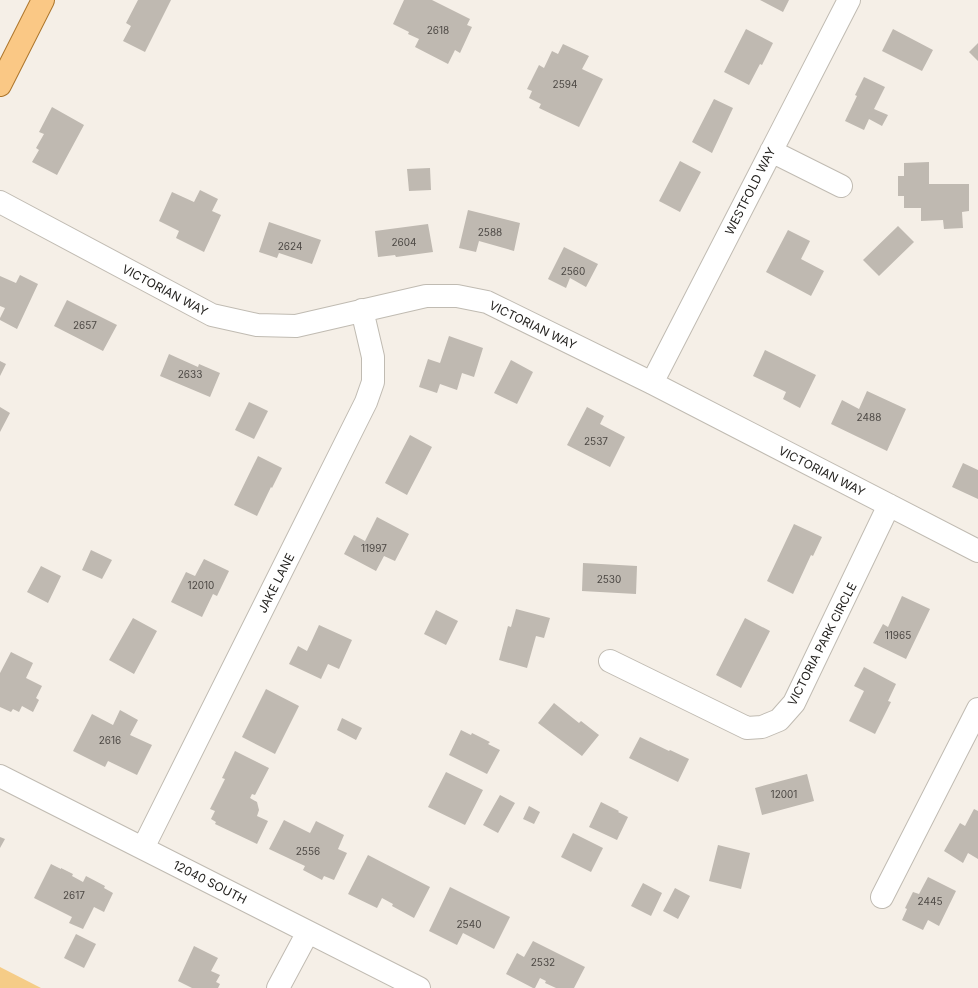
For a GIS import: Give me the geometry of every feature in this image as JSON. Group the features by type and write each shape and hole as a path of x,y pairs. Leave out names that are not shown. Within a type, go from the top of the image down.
{"main road":[{"path":"0,85 43,0"}],"street":[{"name":"WESTFOLD WAY","path":"652,383 849,0"},
{"path":"771,151 841,186"},
{"name":"VICTORIAN WAY","path":"0,202 212,315 257,325 296,326 426,296 457,296 487,302 652,383 978,551"},
{"name":"JAKE LANE","path":"143,848 366,402 373,382 373,357 362,310"},
{"name":"VICTORIA PARK CIRCLE","path":"610,661 747,728 762,727 779,720 794,703 889,505"},
{"path":"882,897 978,709"},
{"name":"12040 SOUTH","path":"0,776 419,988"},
{"path":"278,988 308,932"}],"shaded area":[{"path":"0,967 41,988 0,988"}],"building":[{"path":"138,0 171,0 145,52 123,41 131,26 126,23"},
{"path":"404,0 432,0 470,19 467,25 472,27 460,53 455,50 448,64 415,47 419,39 393,24"},
{"path":"760,0 789,0 783,12"},
{"path":"746,29 773,43 762,65 760,64 749,85 724,72"},
{"path":"893,29 933,50 922,71 882,51"},
{"path":"978,43 978,61 969,52"},
{"path":"563,44 589,56 582,69 603,79 579,127 539,108 541,104 529,98 532,91 527,89 539,65 544,68 552,51 558,54"},
{"path":"864,77 885,87 874,109 888,115 882,126 869,119 864,130 845,121"},
{"path":"714,99 733,108 712,153 692,142"},
{"path":"52,107 84,125 57,175 32,162 39,150 36,148 44,134 39,132"},
{"path":"680,161 701,172 680,212 659,201"},
{"path":"929,162 929,184 969,184 969,211 962,212 963,228 944,229 943,220 921,221 921,208 904,208 904,196 898,196 898,176 904,176 904,163"},
{"path":"430,168 431,190 409,191 407,169"},
{"path":"200,190 218,199 212,211 221,215 204,252 176,238 179,231 159,221 172,192 194,202"},
{"path":"468,210 520,223 514,251 479,241 476,252 459,248"},
{"path":"269,222 321,240 312,264 279,253 277,258 259,252"},
{"path":"428,224 433,252 396,257 395,255 378,257 375,231"},
{"path":"898,226 914,242 879,276 863,260"},
{"path":"788,230 810,241 801,259 824,271 811,296 766,272"},
{"path":"564,247 598,264 586,287 570,278 566,288 548,279"},
{"path":"20,275 38,284 17,329 0,320 5,308 0,306 0,276 16,283"},
{"path":"67,300 117,325 103,351 54,326"},
{"path":"449,336 483,348 474,377 462,373 457,390 440,384 437,393 419,387 428,359 440,363"},
{"path":"765,350 816,375 800,408 783,399 786,392 753,376"},
{"path":"169,354 198,367 199,364 220,373 210,397 160,376"},
{"path":"511,360 533,372 517,404 494,393"},
{"path":"0,361 6,364 0,376"},
{"path":"867,391 906,409 887,451 831,424 842,400 859,409"},
{"path":"249,402 268,411 254,439 235,430"},
{"path":"0,407 10,413 0,432"},
{"path":"587,407 604,416 600,424 625,437 610,467 567,445"},
{"path":"410,435 432,447 407,495 385,483"},
{"path":"258,456 282,468 257,516 234,505"},
{"path":"963,463 978,470 978,499 952,487"},
{"path":"377,517 409,534 395,561 384,556 376,571 344,554 354,535 365,541"},
{"path":"794,524 822,537 813,556 811,555 793,594 767,581"},
{"path":"91,550 112,560 102,579 82,570"},
{"path":"204,559 229,571 217,596 213,594 202,617 171,602 186,572 195,576"},
{"path":"583,563 637,566 636,594 582,591"},
{"path":"41,566 61,576 48,603 27,592"},
{"path":"902,596 930,609 906,659 873,643 883,624 888,627"},
{"path":"516,609 550,618 544,638 536,636 527,668 499,660 508,626 511,627"},
{"path":"436,610 458,621 446,645 424,634"},
{"path":"133,618 157,631 134,674 109,660"},
{"path":"745,618 770,631 741,688 716,675"},
{"path":"319,625 352,640 339,669 328,664 321,679 289,664 298,646 307,651"},
{"path":"11,652 33,663 26,678 42,686 36,698 39,700 33,712 22,706 19,712 13,709 11,712 0,707 0,673"},
{"path":"864,667 896,684 888,701 891,702 875,734 849,721 864,691 854,686"},
{"path":"266,689 299,706 275,754 242,737"},
{"path":"554,703 579,723 581,721 599,735 582,756 538,723"},
{"path":"120,710 138,720 130,735 152,745 137,775 108,761 105,767 73,751 92,714 113,725"},
{"path":"342,718 362,728 356,740 337,730"},
{"path":"461,730 471,735 472,733 490,742 488,744 500,750 487,774 449,755"},
{"path":"640,737 689,759 678,782 629,758"},
{"path":"235,751 269,768 255,795 252,794 250,798 257,802 259,810 257,816 268,821 257,844 215,824 216,822 211,819 215,811 210,809 225,779 222,778"},
{"path":"446,772 483,790 465,825 428,807"},
{"path":"807,774 814,801 762,815 755,788"},
{"path":"500,795 515,803 498,833 483,825"},
{"path":"601,802 628,817 617,840 589,827"},
{"path":"529,806 540,812 534,824 523,819"},
{"path":"974,809 978,811 978,859 968,853 963,863 944,851 960,823 965,826"},
{"path":"284,820 310,833 316,821 344,835 338,849 347,853 334,880 324,876 322,880 303,870 305,866 269,849"},
{"path":"573,833 603,848 591,872 561,857"},
{"path":"0,837 5,839 0,848"},
{"path":"718,845 750,853 741,889 709,881"},
{"path":"368,855 430,887 414,918 392,906 393,904 382,898 377,908 348,894"},
{"path":"51,864 73,874 72,876 83,882 86,876 105,886 104,888 113,893 104,912 94,907 83,929 69,923 72,917 34,898"},
{"path":"928,877 956,891 939,926 928,920 923,930 902,920 907,909 905,908 913,892 919,894"},
{"path":"643,883 662,893 651,916 631,906"},
{"path":"450,887 510,917 494,949 463,933 457,945 429,931"},
{"path":"675,888 690,896 678,919 663,911"},
{"path":"76,934 96,944 84,968 64,958"},
{"path":"533,941 585,967 574,988 556,988 545,983 546,981 540,978 535,988 533,988 506,974 517,953 524,957"},
{"path":"194,946 218,958 211,971 220,975 216,982 220,984 218,988 192,988 178,981"}]}
